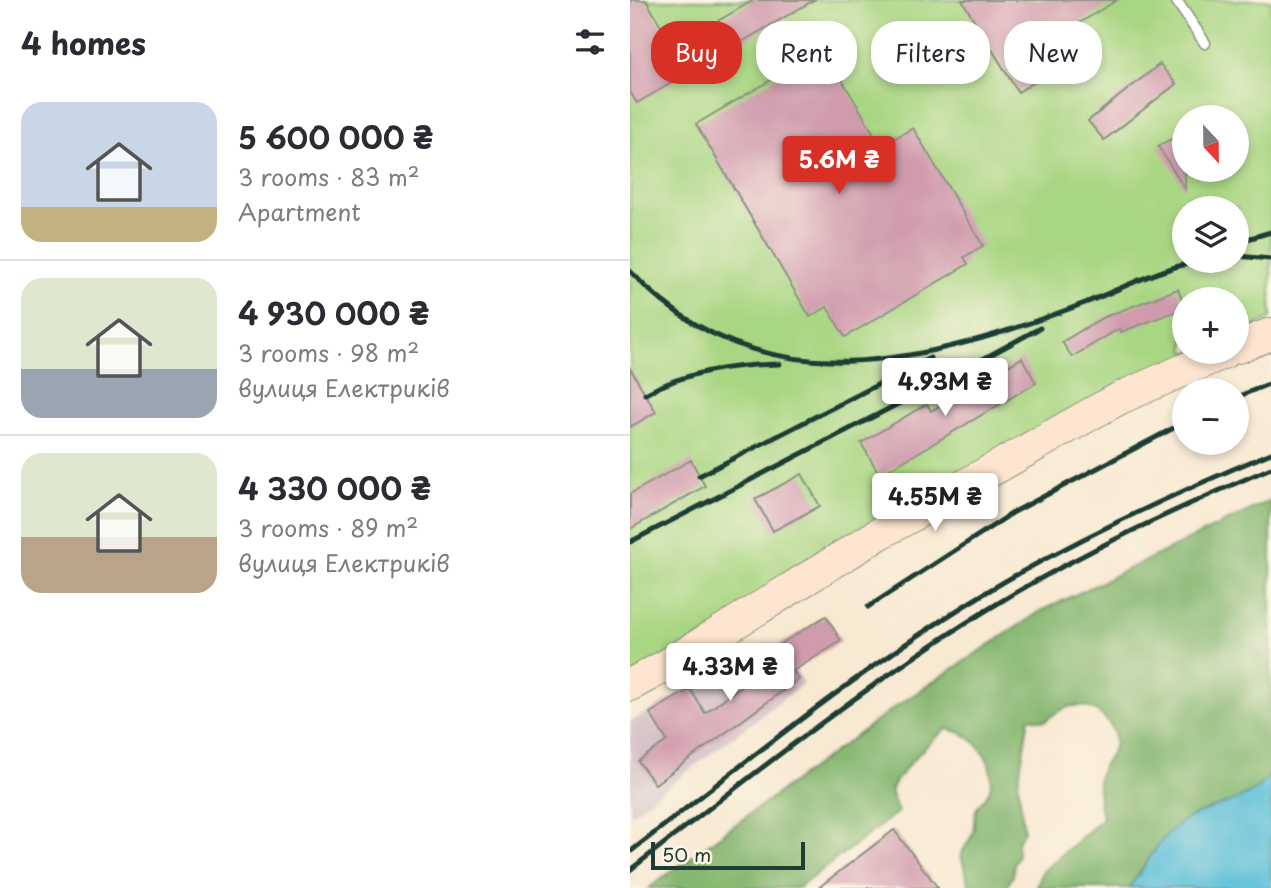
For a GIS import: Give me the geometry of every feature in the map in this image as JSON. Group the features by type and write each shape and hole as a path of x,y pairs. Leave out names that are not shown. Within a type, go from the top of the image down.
{"street":[{"path":"1249,342 1271,334"},
{"path":"630,685 879,534 1121,397 1198,364"}],"lane":[{"path":"1176,0 1205,43"}],"shaded area":[{"path":"768,643 779,645 804,683 630,815 630,722"}],"green space":[{"path":"630,0 1271,0 1271,318 1249,330 1249,287 1172,287 1172,364 1189,364 630,676"},
{"path":"1271,500 1271,772 1254,791 1194,815 1174,828 1160,843 1129,888 1037,888 1042,872 1102,819 1098,782 1101,770 1113,749 1114,734 1102,715 1081,706 1062,709 1045,721 1029,718 1018,783 1024,831 1017,842 1018,855 1013,876 1006,888 970,888 961,855 972,835 977,808 988,794 992,779 987,759 974,742 965,735 946,729 915,757 890,791 898,812 798,888 649,888 898,705 1041,611"}],"water":[{"path":"1271,772 1271,888 1129,888 1160,843 1174,828 1194,815 1254,791"}],"building":[{"path":"630,0 646,0 658,21 651,21 651,84 670,84 637,103 630,92"},
{"path":"754,0 814,0 778,21 756,21 756,34 742,42 742,21 718,21"},
{"path":"962,0 1117,0 1083,21 1004,21 1004,69 990,46 990,21 975,21"},
{"path":"1160,64 1176,84 1104,140 1088,121"},
{"path":"764,84 845,84 881,146 913,128 983,246 964,257 968,264 845,337 827,307 810,317 696,124"},
{"path":"1013,84 1031,84 1018,92"},
{"path":"1172,139 1172,168 1158,146"},
{"path":"1172,291 1172,313 1121,332 1120,328 1072,357 1062,342 1102,318"},
{"path":"1022,358 1036,383 880,475 861,443 927,404 931,411"},
{"path":"630,368 656,412 630,427"},
{"path":"691,460 705,486 630,529 630,494"},
{"path":"802,474 820,506 773,531 755,499"},
{"path":"826,616 841,641 793,671 799,679 655,784 638,761 667,741 650,713 690,689 705,713 784,654 779,645"},
{"path":"894,830 938,888 818,888"}],"railway":[{"path":"1249,238 1271,232"},
{"path":"1249,257 1271,259"},
{"path":"630,271 680,315 734,343 790,358 848,361 907,355 967,342 1085,303 1172,268"},
{"path":"630,542 1040,328"},
{"path":"699,476 930,358"},
{"path":"645,394 677,380 711,371 780,364"},
{"path":"1249,392 1271,383"},
{"path":"868,607 1014,512 1172,429"},
{"path":"630,852 851,682 943,619 1058,552 1128,517 1271,453"},
{"path":"630,870 765,765 951,632 1099,547 1271,468"}]}
